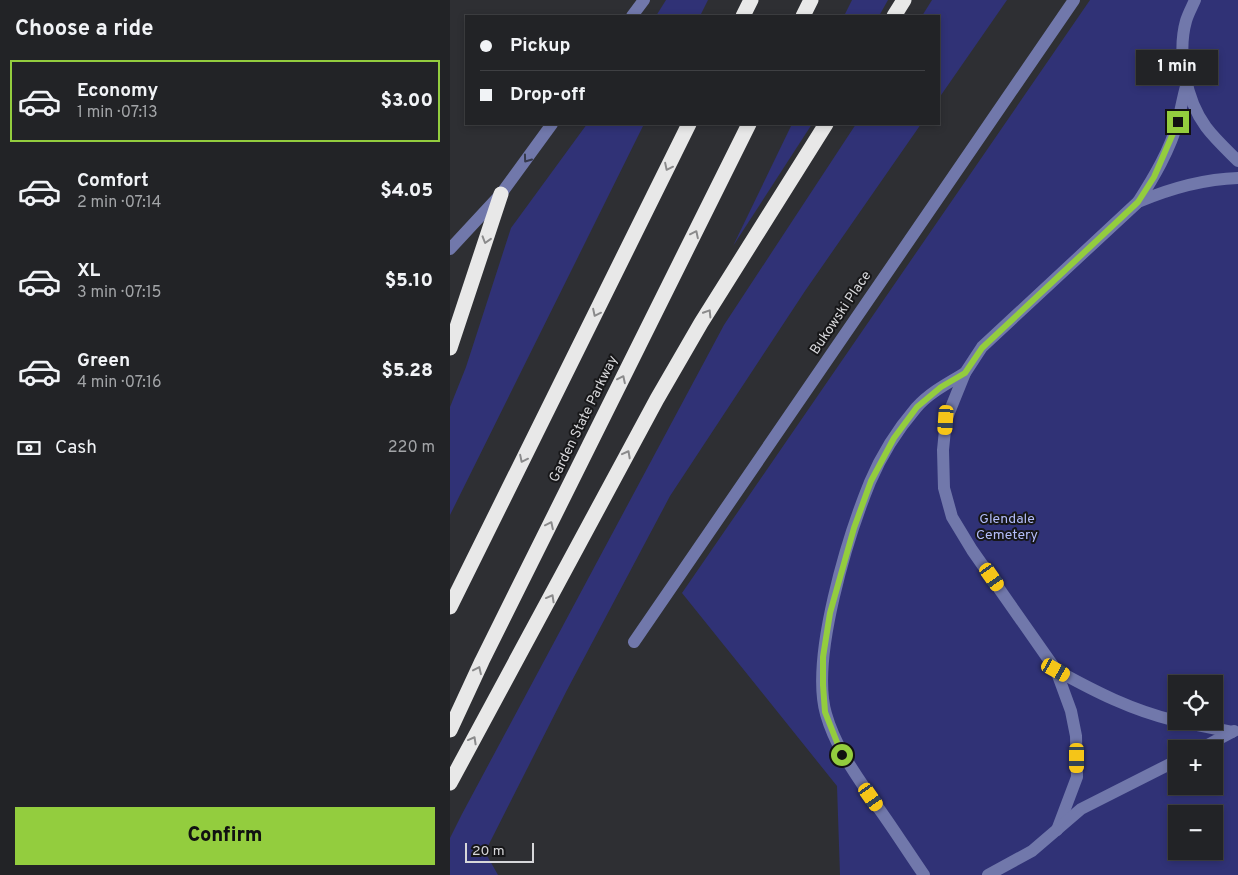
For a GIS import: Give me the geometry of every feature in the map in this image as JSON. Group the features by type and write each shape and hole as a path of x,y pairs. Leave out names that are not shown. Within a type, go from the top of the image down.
{"highway":[{"path":"744,15 751,0"},
{"path":"804,15 811,0"},
{"path":"895,15 904,0"},
{"path":"450,607 690,125"},
{"name":"Garden State Parkway","path":"450,730 482,661 749,125"},
{"path":"450,783 657,398 825,125"},
{"path":"450,348 501,194"}],"street":[{"path":"633,15 644,0"},
{"name":"Bukowski Place","path":"634,642 1074,0"},
{"path":"1195,0 1186,20 1182,45 1191,98 1205,127 1238,161"},
{"path":"1057,830 1077,777 1076,736 1071,711 1056,670 972,550 952,517 944,488 946,420 965,373 982,348 1138,202 1154,177 1169,145 1178,122 1187,82"},
{"path":"450,249 501,194 551,125"},
{"path":"1138,202 1159,193 1188,185 1225,178 1238,178"},
{"path":"924,875 842,755 825,712 823,657 830,613 854,528 871,481 894,438 917,407 941,387 965,373"},
{"path":"1056,670 1120,704 1153,716 1168,719"},
{"path":"1217,740 1235,730"},
{"path":"988,875 1032,851 1081,809 1168,764"}],"green space":[{"path":"666,0 708,0 700,15 657,15"},
{"path":"852,0 888,0 880,15 844,15"},
{"path":"932,0 1007,0 940,97 940,15 923,15"},
{"name":"Glendale Cemetery","path":"1090,0 1238,0 1238,875 840,875 837,786 682,593"},
{"path":"586,125 644,125 450,515 450,407 466,367 511,228"},
{"path":"792,125 811,125 733,246"},
{"path":"855,125 920,125 805,291 670,496 567,690 485,852 498,875 450,875 450,838 724,325"}],"route":[{"path":"842,755 825,712 823,657 830,613 854,528 871,481 894,438 917,407 941,387 965,373 982,348 1138,202 1154,177 1178,122"}]}
